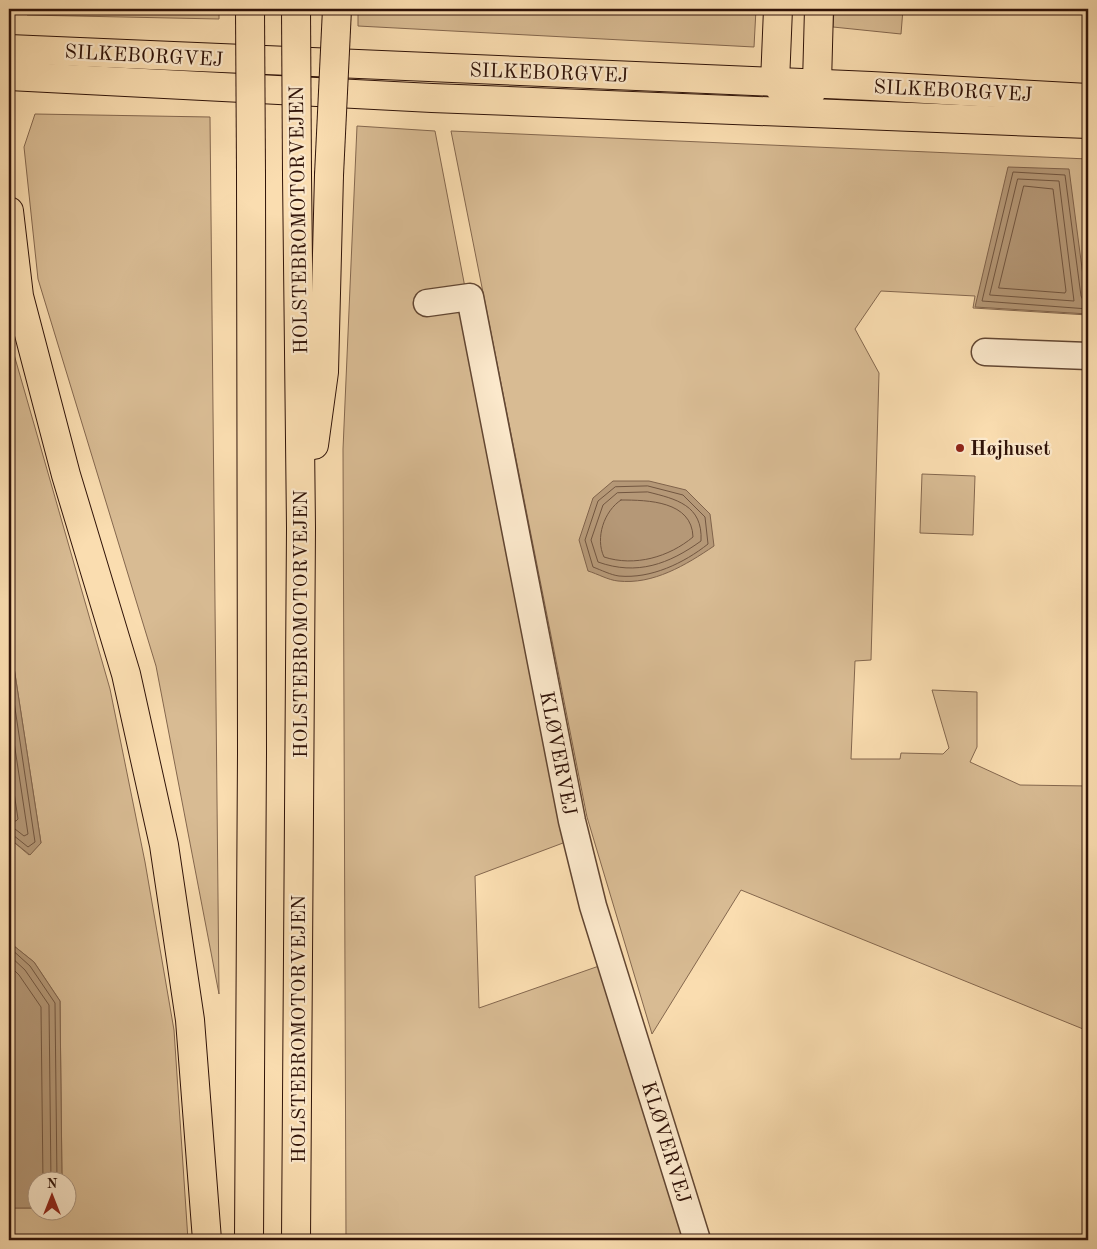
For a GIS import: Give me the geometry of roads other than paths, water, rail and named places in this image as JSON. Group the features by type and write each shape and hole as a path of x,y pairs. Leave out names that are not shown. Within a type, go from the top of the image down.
{"main road":[{"path":"249,1240 252,753 250,9"},
{"name":"HOLSTEBROMOTORVEJEN","path":"296,9 301,528 296,1240"},
{"path":"301,528 324,372 329,175 337,9"},
{"path":"778,9 775,82 798,112 817,84 819,9"},
{"name":"SILKEBORGVEJ","path":"9,49 775,82 1088,98"},
{"name":"SILKEBORGVEJ","path":"9,76 432,98 1088,124"},
{"path":"9,212 19,296 66,475 126,674 164,845 190,1020 208,1240"},
{"path":"297,1189 304,1240"}],"street":[{"name":"KLØVERVEJ","path":"427,303 470,297 574,831 593,906 697,1240"},
{"path":"986,352 1088,356"}],"water":[{"path":"1008,167 1069,169 1088,314 975,307"},
{"path":"613,481 649,481 686,490 710,514 714,546 669,572 644,580 614,580 588,571 579,540 593,498"},
{"path":"9,635 41,843 30,855 9,838"},
{"path":"9,942 34,962 60,1001 62,1172 28,1172 28,1208 9,1208"}],"place":[{"name":"Højhuset","path":"960,448"}]}
